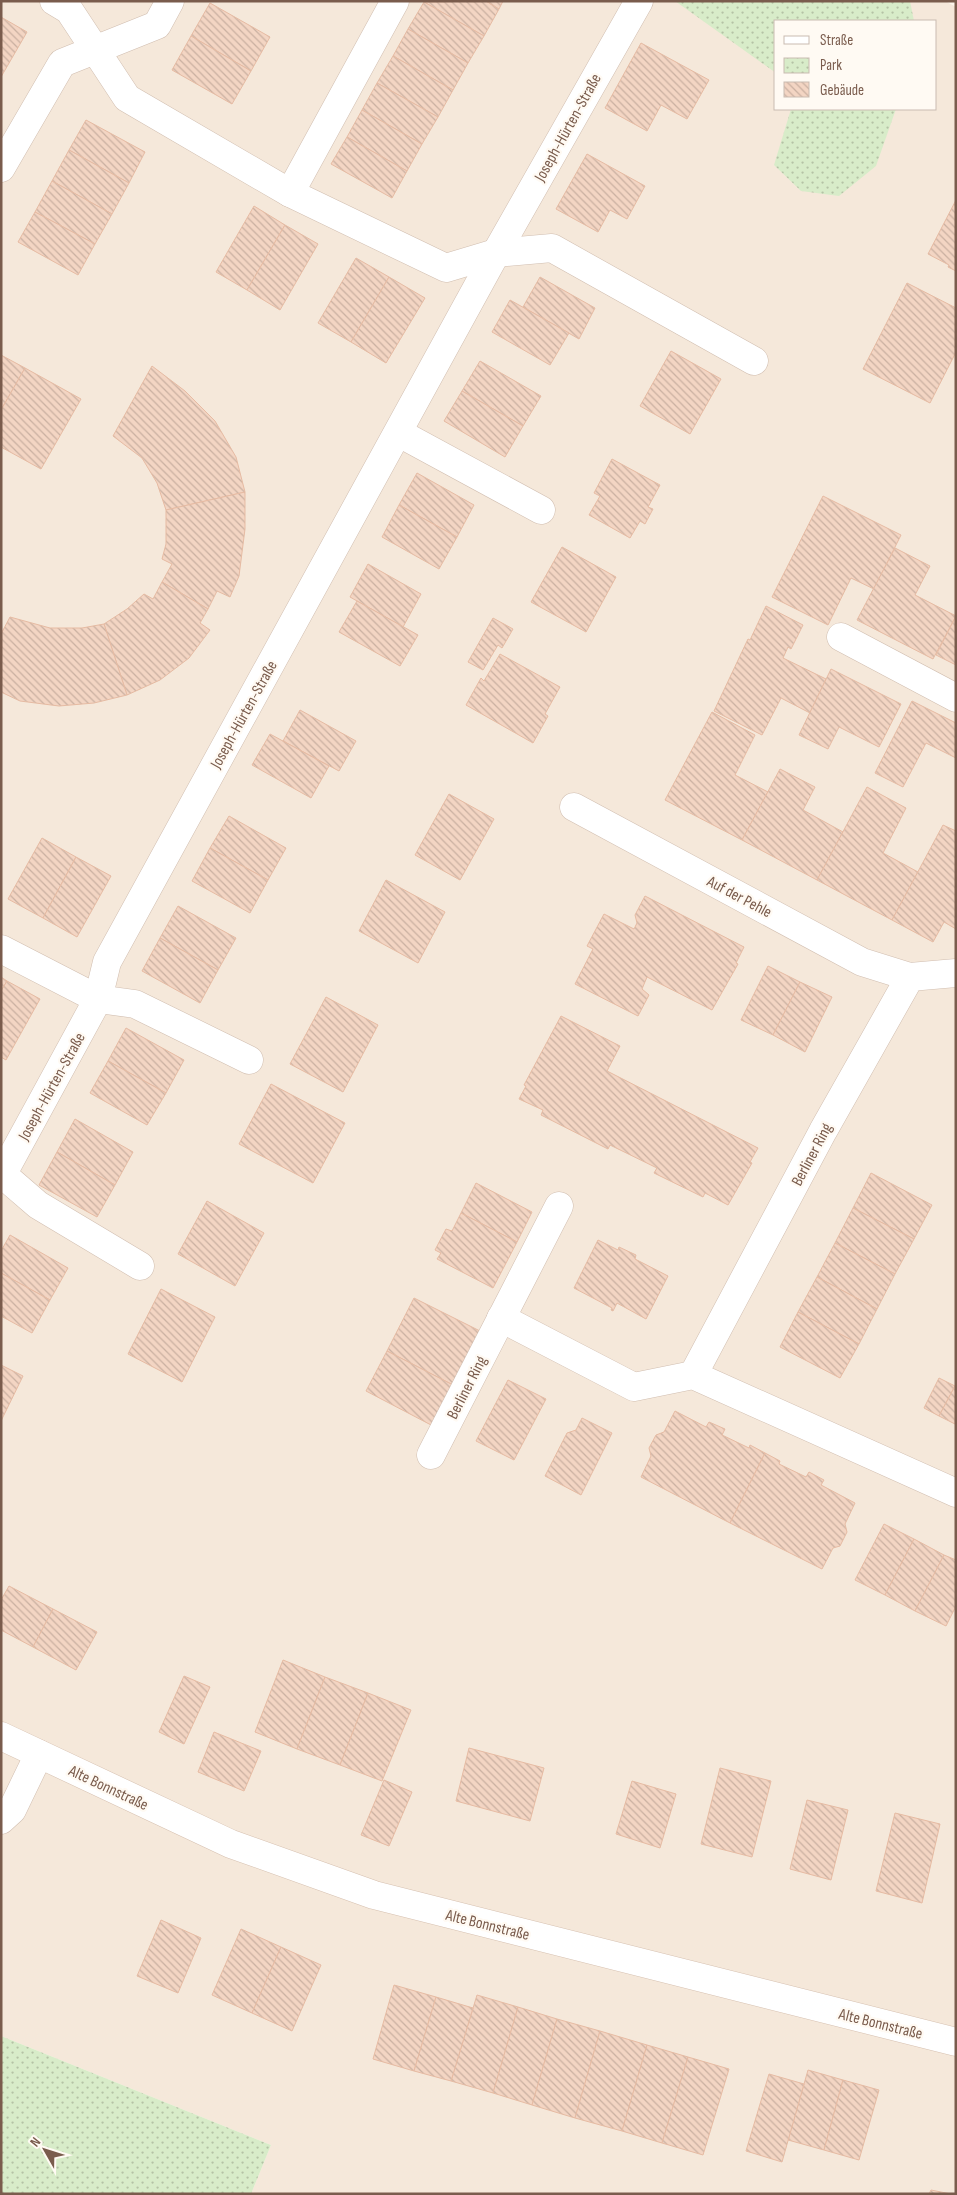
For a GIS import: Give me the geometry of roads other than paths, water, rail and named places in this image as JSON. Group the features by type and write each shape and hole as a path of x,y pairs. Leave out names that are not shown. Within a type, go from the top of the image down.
{"street":[{"path":"54,1 69,10 127,98 290,194 446,268 496,254 552,248 754,362"},
{"path":"1,168 62,63 157,25 170,1"},
{"path":"290,194 395,1"},
{"name":"Joseph-Hürten-Straße","path":"140,1266 38,1205 2,1175 98,999 107,962 496,254 639,1"},
{"path":"399,433 541,510"},
{"path":"841,637 956,698"},
{"name":"Auf der Pehle","path":"574,807 862,962 910,977"},
{"path":"1,949 98,999 135,1004 249,1060"},
{"path":"910,977 956,973"},
{"name":"Berliner Ring","path":"694,1375 823,1131 910,977"},
{"name":"Berliner Ring","path":"431,1455 559,1206"},
{"path":"502,1318 634,1387 694,1375 956,1493"},
{"name":"Alte Bonnstraße","path":"1,1736 231,1844 374,1895 956,2042"},
{"path":"1,1820 12,1810 39,1754"}]}
